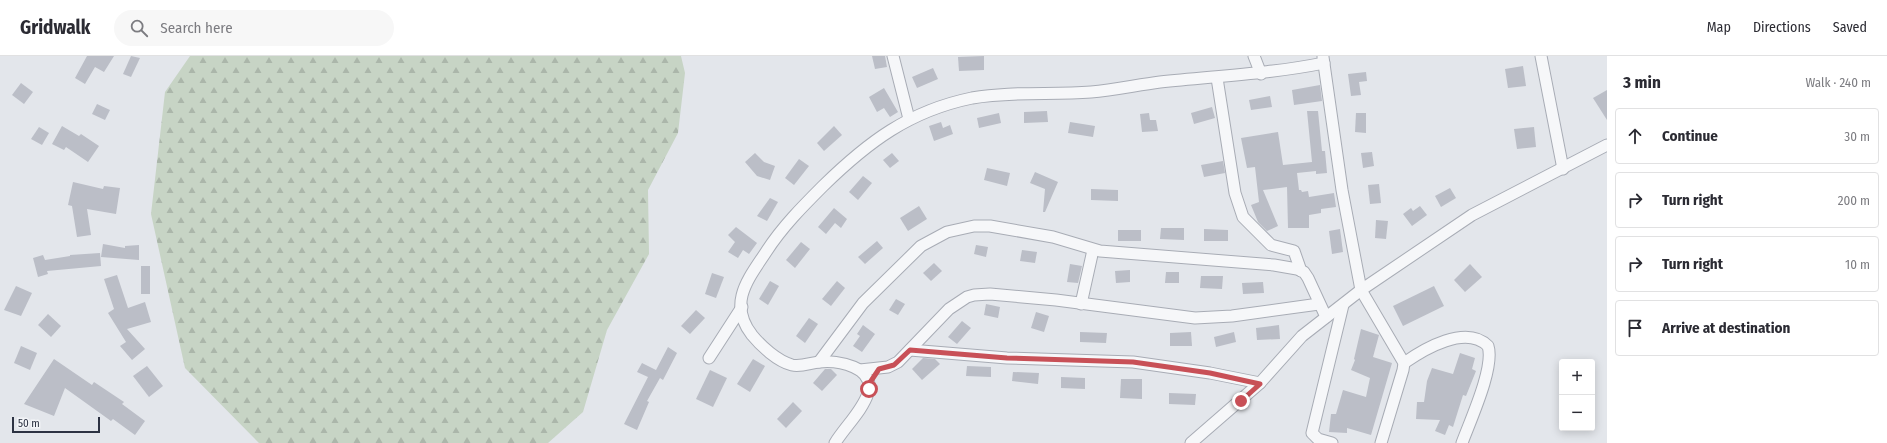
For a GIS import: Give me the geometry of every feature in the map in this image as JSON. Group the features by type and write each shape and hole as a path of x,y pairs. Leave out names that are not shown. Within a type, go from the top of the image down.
{"street":[{"path":"893,56 909,120"},
{"path":"1254,56 1261,74"},
{"path":"1541,56 1563,169"},
{"path":"869,384 865,374 860,370 840,363 824,359 800,366 790,365 769,351 750,333 744,321 741,297 743,287 786,224 860,151 885,132 909,120 952,103 996,95 1092,92 1160,82 1261,74 1324,60 1342,190 1361,290 1404,363 1381,443"},
{"path":"1217,78 1235,193 1243,217 1271,245 1294,251 1301,271 1308,278 1326,316"},
{"path":"1192,443 1260,384 1302,336 1361,290 1472,215 1607,145"},
{"path":"824,359 873,291 921,246 947,232 974,226 990,226 1053,237 1093,250 1262,263 1301,271"},
{"path":"1081,304 1093,250"},
{"path":"860,370 879,369 894,365 949,309 967,296 990,294 1195,318 1232,316 1319,304"},
{"path":"1332,443 1318,439 1312,433 1343,305"},
{"path":"709,358 742,307"},
{"path":"1404,363 1419,352 1449,340 1463,337 1473,338 1488,346 1490,351 1488,370 1462,443"},
{"path":"910,350 1007,358 1133,362 1210,373 1260,384"},
{"path":"835,443 867,396 869,384 879,369"}],"green space":[{"path":"190,56 681,56 685,73 678,133 648,190 649,254 607,330 583,412 548,443 259,443 185,368 151,214 165,92"}],"building":[{"path":"87,56 114,56 104,72 95,67 85,84 75,78"},
{"path":"131,56 140,58 131,77 123,74"},
{"path":"872,56 885,56 887,67 875,69"},
{"path":"984,56 984,70 959,71 958,57"},
{"path":"1523,66 1526,86 1508,88 1505,69"},
{"path":"933,68 938,79 917,88 912,77"},
{"path":"1366,72 1367,81 1359,82 1361,95 1351,96 1348,74"},
{"path":"21,83 33,92 24,104 12,95"},
{"path":"1320,85 1322,101 1294,105 1292,90"},
{"path":"884,88 898,112 890,117 884,108 877,112 869,97"},
{"path":"1607,90 1607,120 1593,98"},
{"path":"1270,96 1272,107 1251,110 1249,100"},
{"path":"97,104 110,110 105,120 92,114"},
{"path":"1212,107 1215,118 1194,124 1191,113"},
{"path":"1047,111 1048,122 1024,123 1024,112"},
{"path":"1307,111 1318,111 1322,151 1325,151 1327,173 1316,174 1316,171 1297,173 1299,190 1302,192 1308,191 1309,197 1334,193 1336,207 1321,209 1321,213 1309,215 1309,228 1288,228 1287,187 1263,190 1278,226 1267,231 1258,222 1251,205 1259,202 1255,167 1247,168 1241,138 1278,132 1283,165 1312,162"},
{"path":"999,113 1001,123 979,128 977,118"},
{"path":"1149,113 1150,120 1156,120 1158,131 1142,132 1140,114"},
{"path":"1356,113 1366,113 1366,133 1355,132"},
{"path":"941,122 943,128 950,125 953,134 934,141 929,126"},
{"path":"1070,122 1095,126 1093,137 1068,133"},
{"path":"62,126 79,136 81,134 99,146 88,162 66,147 64,150 52,144"},
{"path":"834,126 842,135 824,151 817,143"},
{"path":"39,127 49,133 42,145 31,139"},
{"path":"1534,127 1536,147 1517,149 1514,129"},
{"path":"1372,152 1374,166 1363,168 1361,153"},
{"path":"755,153 764,162 775,166 770,180 757,176 745,162"},
{"path":"892,153 899,161 890,168 883,160"},
{"path":"799,159 809,166 794,185 785,178"},
{"path":"1223,161 1225,173 1204,177 1201,165"},
{"path":"987,168 1010,173 1007,186 984,180"},
{"path":"1035,172 1058,182 1045,212 1043,212 1045,189 1030,183"},
{"path":"863,176 872,183 858,200 849,192"},
{"path":"73,182 103,189 104,186 120,188 116,214 87,209 91,235 77,237 72,206 68,205"},
{"path":"1379,184 1381,203 1370,204 1368,185"},
{"path":"1450,188 1456,198 1441,207 1435,196"},
{"path":"1091,189 1118,190 1118,201 1091,200"},
{"path":"770,198 778,202 767,221 757,216"},
{"path":"919,206 927,219 908,231 900,218"},
{"path":"1420,206 1427,215 1412,226 1403,214 1411,208 1413,211"},
{"path":"834,208 847,219 841,228 835,223 826,234 818,227"},
{"path":"1376,220 1388,221 1386,239 1375,238"},
{"path":"736,227 757,243 749,254 743,250 738,258 728,252 735,242 728,235"},
{"path":"1161,228 1184,228 1184,240 1160,239"},
{"path":"1204,229 1228,230 1228,241 1204,241"},
{"path":"1340,229 1343,252 1332,254 1329,231"},
{"path":"1118,230 1141,230 1141,241 1118,241"},
{"path":"877,241 883,248 865,264 858,257"},
{"path":"801,242 810,249 795,268 786,260"},
{"path":"103,244 125,248 125,246 139,245 139,260 101,257"},
{"path":"976,245 988,247 986,257 974,254"},
{"path":"1022,250 1037,252 1035,263 1020,261"},
{"path":"100,253 101,266 47,271 48,274 38,277 33,258 43,255 45,260 70,255"},
{"path":"934,263 942,271 931,281 923,273"},
{"path":"1070,264 1082,266 1078,283 1067,282"},
{"path":"1470,264 1482,277 1465,292 1454,280"},
{"path":"141,266 150,266 150,294 141,294"},
{"path":"1130,270 1130,282 1116,283 1115,271"},
{"path":"1166,272 1179,272 1179,283 1165,283"},
{"path":"712,273 724,277 716,298 705,294"},
{"path":"117,275 128,308 145,302 151,322 127,329 145,349 132,360 120,346 126,342 108,313 114,309 104,279"},
{"path":"1201,276 1223,276 1222,289 1200,288"},
{"path":"770,281 779,286 768,305 759,299"},
{"path":"837,281 845,288 831,306 822,299"},
{"path":"1263,282 1264,293 1243,294 1242,283"},
{"path":"16,286 32,293 21,316 4,310"},
{"path":"1434,286 1444,306 1403,326 1393,306"},
{"path":"896,299 905,304 898,315 889,310"},
{"path":"986,304 1000,307 998,318 984,315"},
{"path":"696,310 705,318 690,334 681,326"},
{"path":"1036,312 1049,316 1044,332 1031,328"},
{"path":"48,314 61,326 51,337 38,325"},
{"path":"809,318 818,324 805,343 796,336"},
{"path":"962,321 971,328 957,344 948,337"},
{"path":"863,325 875,334 862,352 853,346 860,336 857,334"},
{"path":"1279,325 1280,339 1257,340 1256,328"},
{"path":"1361,329 1379,335 1373,357 1392,363 1371,435 1347,428 1347,433 1329,432 1331,414 1336,414 1343,390 1366,397 1370,378 1351,370 1355,360"},
{"path":"1080,332 1107,333 1106,343 1080,342"},
{"path":"1191,332 1192,346 1170,346 1170,333"},
{"path":"1234,332 1236,342 1216,347 1214,337"},
{"path":"21,346 37,353 30,370 14,363"},
{"path":"668,347 677,353 663,380 660,378 647,401 649,402 637,430 624,424 648,377 637,372 642,363 656,370"},
{"path":"1460,353 1475,358 1472,369 1476,371 1466,396 1463,395 1453,427 1449,425 1445,435 1435,431 1440,420 1416,419 1417,402 1424,402 1427,381 1432,368 1453,374"},
{"path":"923,358 935,359 940,364 922,380 912,369"},
{"path":"54,359 92,385 94,382 124,402 122,404 145,421 135,435 113,419 111,421 65,388 54,416 24,404"},
{"path":"753,359 765,366 750,392 737,384"},
{"path":"147,366 163,386 149,397 133,376"},
{"path":"967,366 991,367 991,377 966,376"},
{"path":"825,369 831,369 837,375 822,391 813,383"},
{"path":"710,370 727,378 713,407 696,399"},
{"path":"1013,372 1039,373 1038,384 1012,381"},
{"path":"1061,377 1085,378 1085,389 1061,388"},
{"path":"1121,379 1142,379 1142,399 1120,398"},
{"path":"1169,393 1196,394 1195,405 1169,404"},
{"path":"793,402 802,411 786,428 777,419"}],"route":[{"path":"869,389 869,384 879,369 894,365 910,350 1007,358 1133,362 1210,373 1260,384 1241,401"}]}
